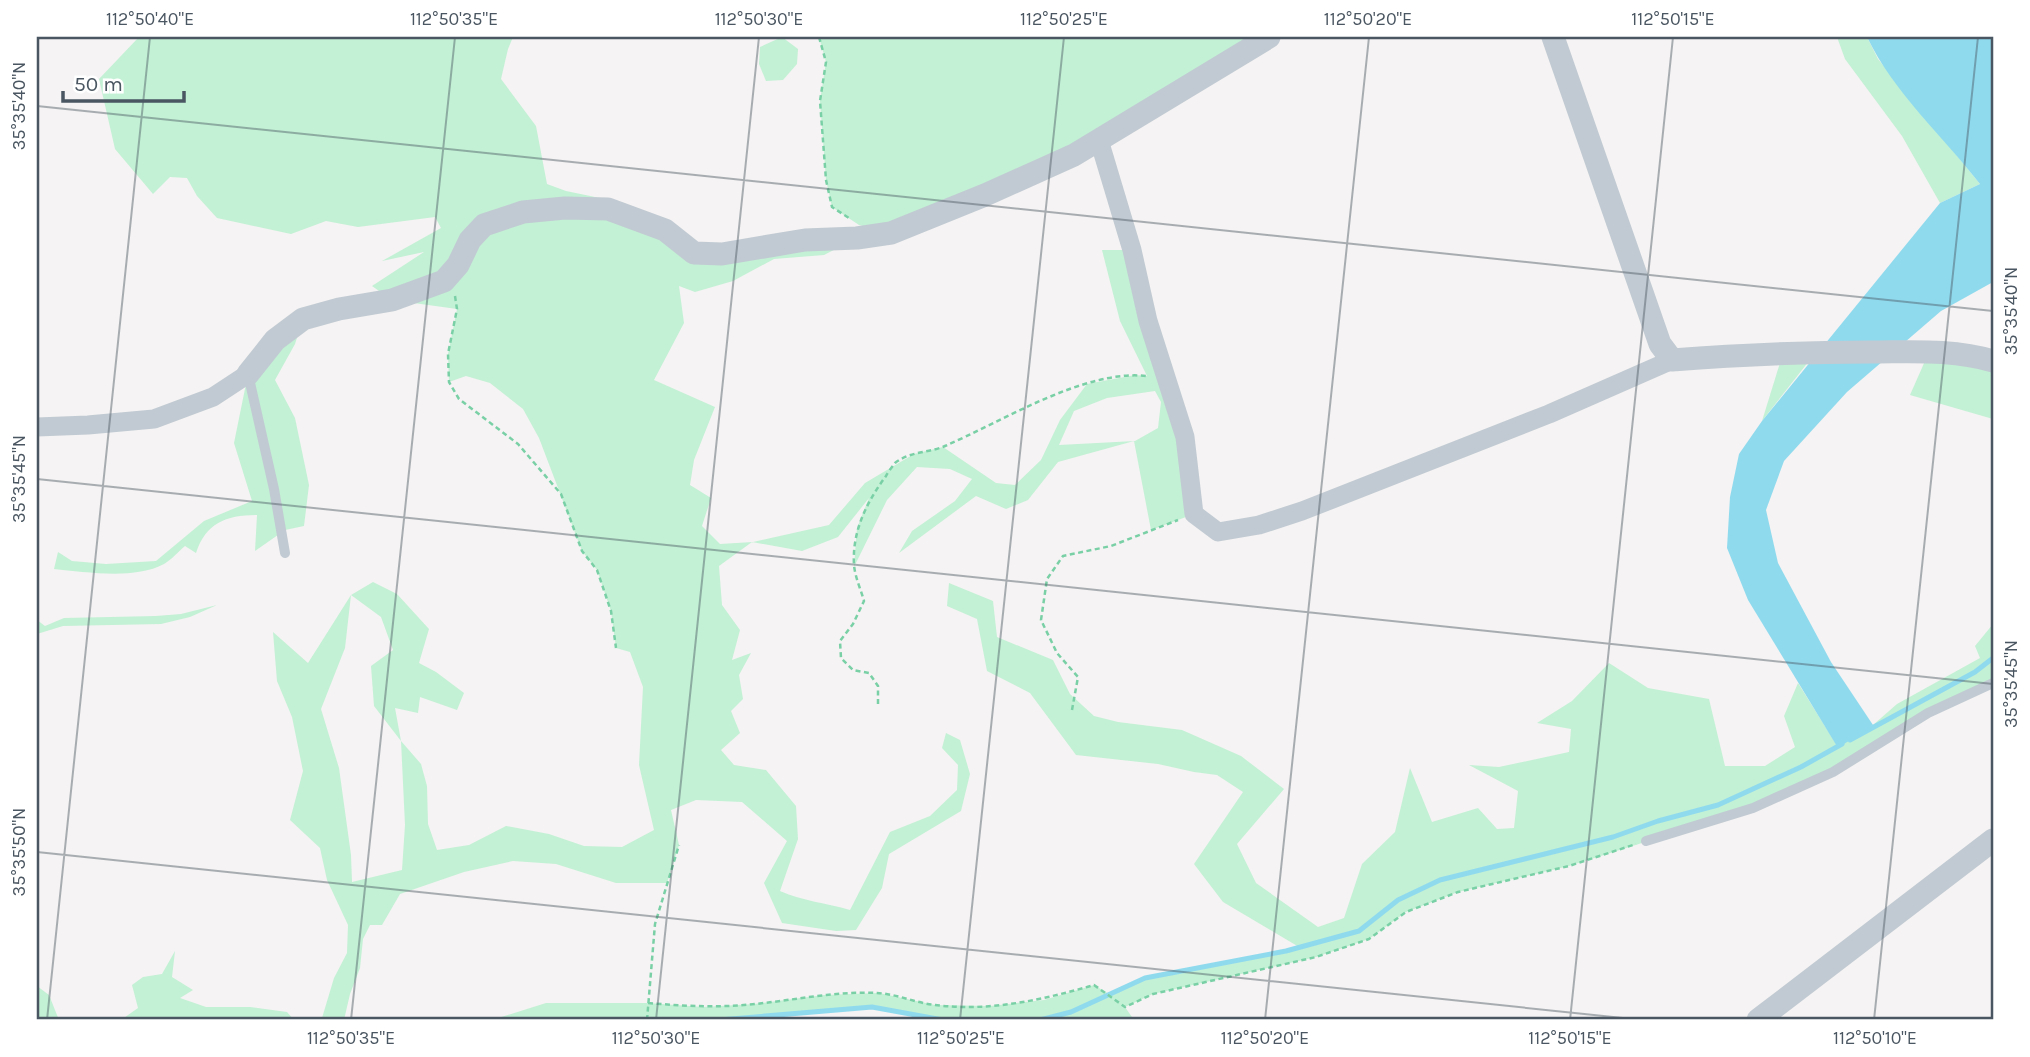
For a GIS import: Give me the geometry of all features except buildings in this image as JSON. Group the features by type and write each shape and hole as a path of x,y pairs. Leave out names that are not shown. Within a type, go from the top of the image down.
{"street":[{"path":"37,427 154,419 213,397 248,374 275,340 303,319 339,309 392,300 444,281 458,265 470,240 484,225 523,212 565,208 608,209 665,230 694,253 722,254 805,240 857,238 891,233 1074,155 1269,37"},
{"path":"1553,37 1660,344 1672,360"},
{"path":"1099,140 1132,250 1148,321 1185,437 1194,514 1218,533 1270,522 1302,511 1549,414 1672,360 1783,353 1929,352 1967,353 1993,360"},
{"path":"1758,1020 1993,840"}],"lane":[{"path":"248,374 274,489 285,553"},
{"path":"1646,841 1753,808 1833,772 1928,713 1993,683"}],"path":[{"path":"819,37 826,62 820,101 826,180 832,207 850,219"},
{"path":"452,272 457,309 448,354 449,382 459,399 518,444 561,494 582,551 597,570 611,611 616,648"},
{"path":"878,704 877,686 869,673 853,670 841,657 841,640 853,624 864,601 854,567 857,528 871,495 895,464 914,453 943,447 1018,411 1087,384 1135,375 1167,378"},
{"path":"1072,710 1078,677 1057,653 1041,620 1047,579 1063,556 1111,546 1194,514"},
{"path":"648,1003 703,1007 824,995 879,993 935,1005 990,1006 1044,1000 1094,985 1125,1007 1153,994 1316,957 1369,939 1406,912 1458,892 1569,866 1646,841"},
{"path":"647,1020 655,924 679,845"}],"green space":[{"path":"513,37 501,79 536,126 547,184 566,191 624,203 694,253 857,238 824,255 774,259 733,281 695,292 679,286 684,323 654,380 715,407 694,460 690,485 711,498 702,526 720,544 752,542 719,566 722,605 740,630 732,660 751,653 739,675 743,699 731,711 740,733 721,750 734,765 766,770 796,806 798,839 780,891 850,910 890,832 930,816 957,790 958,765 942,748 946,733 960,740 970,774 961,811 889,854 882,888 856,930 836,931 782,923 764,883 787,841 742,802 696,800 671,810 679,845 667,883 616,883 556,864 513,861 464,872 400,894 382,925 370,925 363,939 360,968 344,1020 322,1018 334,978 347,953 348,925 327,880 320,848 290,820 303,771 292,717 277,681 273,632 308,663 351,595 345,648 321,709 339,768 352,882 402,870 405,825 401,741 421,764 427,786 428,824 437,850 469,845 506,826 549,834 584,846 622,847 654,830 639,765 643,687 630,652 616,648 611,611 597,570 582,551 539,438 523,409 490,383 466,376 449,382 448,354 457,309 392,300 372,286 424,252 382,261 441,228 435,217 358,227 326,221 291,234 217,218 197,196 187,178 170,177 153,194 115,149 99,79 138,38"},
{"path":"782,37 798,49 797,64 783,80 766,81 759,64 760,47"},
{"path":"819,37 1269,37 1074,155 891,233 859,225 832,207 826,180 820,101 826,62"},
{"path":"1837,37 1867,37 1878,59 1980,184 1940,203 1902,136 1845,59"},
{"path":"1102,250 1132,250 1194,514 1151,530 1134,441 1058,462 1028,500 1006,509 976,496 899,553 912,531 955,501 972,479 950,469 917,467 887,500 854,567 857,528 869,498 838,537 802,551 752,542 829,525 865,483 914,454 943,447 996,483 1015,485 1041,460 1060,420 1087,384 1135,375 1147,376 1120,321","holes":["1155,391 1161,402 1158,428 1134,441 1059,445 1074,411 1107,398"]},
{"path":"303,319 295,344 275,380 295,418 309,485 304,526 285,530 255,551 257,515 236,517 219,523 205,534 196,553 185,546 167,562 152,569 110,574 54,569 58,552 72,561 106,564 156,561 204,521 252,501 234,443 248,374"},
{"path":"1816,352 1762,421 1783,353"},
{"path":"1929,352 1993,361 1993,419 1910,395"},
{"path":"373,582 397,594 429,629 419,663 464,693 457,710 420,697 418,713 395,708 401,741 374,706 371,666 393,650 381,617 351,595"},
{"path":"949,583 993,601 997,637 1053,660 1070,694 1094,716 1118,722 1182,730 1241,756 1284,789 1237,844 1256,883 1318,927 1344,918 1362,864 1395,832 1410,768 1432,822 1478,808 1497,829 1514,828 1518,791 1469,765 1499,767 1569,752 1571,729 1537,723 1572,701 1609,663 1648,688 1709,699 1725,766 1765,766 1795,747 1784,716 1798,683 1838,747 1873,725 1897,704 1980,658 1975,646 1993,624 1993,683 1928,713 1833,772 1753,808 1569,866 1458,892 1406,912 1369,939 1316,957 1153,994 1125,1007 1134,1020 943,1020 872,1007 719,1020 492,1020 546,1003 648,1003 703,1007 824,995 879,993 935,1005 990,1006 1044,1000 1094,985 1109,994 1145,978 1299,947 1223,902 1194,864 1243,792 1217,775 1158,764 1076,755 1030,693 987,671 977,619 947,606"},
{"path":"217,605 190,617 161,624 63,626 37,634 37,620 45,626 64,618 181,614"},
{"path":"175,951 172,977 193,990 180,998 206,1007 250,1007 287,1012 294,1020 121,1020 138,1008 132,985 143,977 162,974"},
{"path":"37,986 49,995 59,1020 37,1020"}],"water":[{"path":"1867,37 1993,37 1993,282 1941,311 1847,392 1784,461 1766,510 1778,563 1831,662 1873,725 1838,748 1748,600 1727,548 1730,497 1739,454 1762,421 1940,203 1980,184 1891,77"}],"waterway":[{"path":"1850,740 1975,672 1993,658"},
{"path":"1040,1020 1071,1012 1145,978 1286,951 1359,931 1398,900 1440,880 1613,837 1658,821 1718,805 1801,767 1842,744"},
{"path":"719,1020 872,1007 943,1020"}]}
